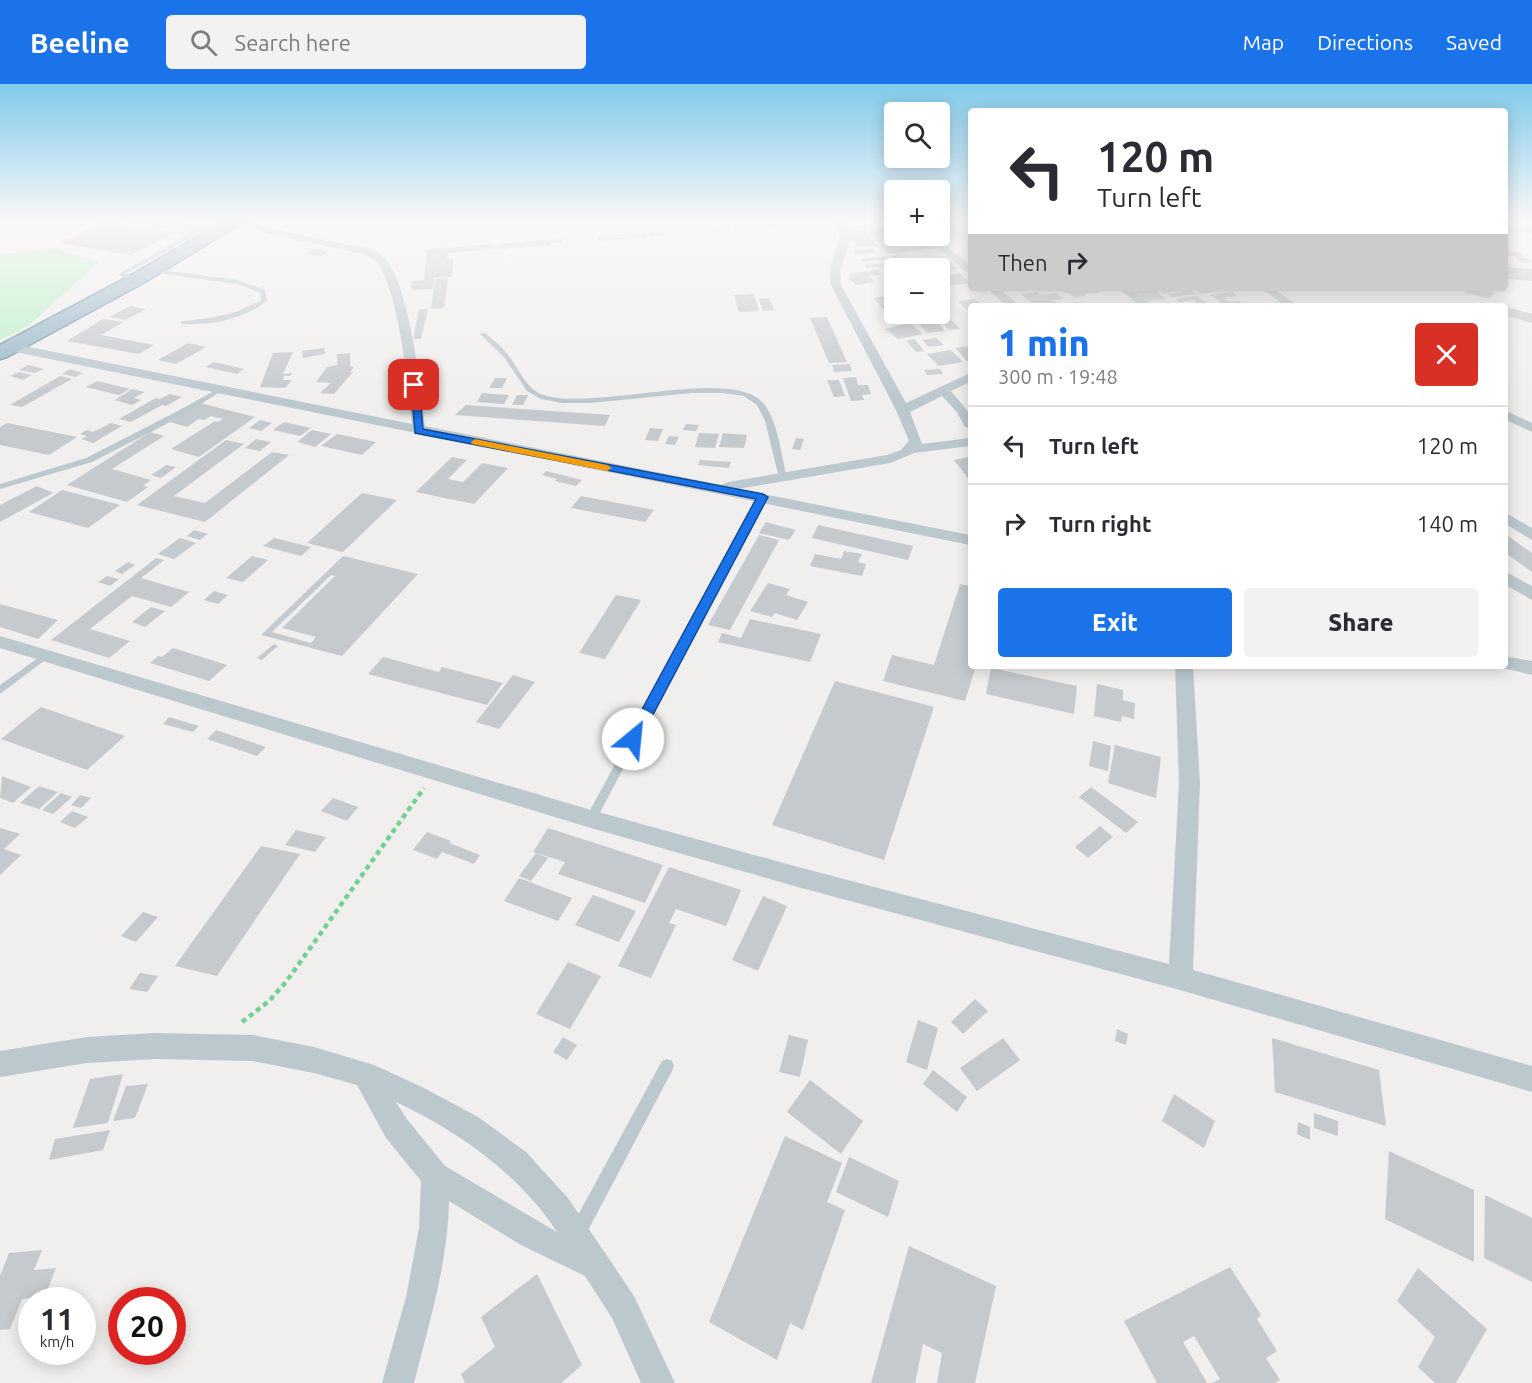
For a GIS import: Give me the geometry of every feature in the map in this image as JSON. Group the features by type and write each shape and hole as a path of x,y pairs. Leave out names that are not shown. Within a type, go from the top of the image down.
{"highway":[{"path":"5,350 136,280"}],"street":[{"path":"388,280 399,311 418,402 418,431"},
{"path":"834,280 915,435 916,442 911,449"},
{"path":"996,291 1010,303"},
{"path":"1127,291 1143,303"},
{"path":"1270,291 1288,303"},
{"path":"5,350 763,497 968,540"},
{"path":"903,410 968,378"},
{"path":"943,390 961,409 968,421"},
{"path":"1508,416 1532,428"},
{"path":"711,488 890,459 911,449 968,441"},
{"path":"1508,519 1532,536"},
{"path":"1508,579 1532,594"},
{"path":"0,642 591,819 809,880 1180,978 1532,1079"},
{"path":"1508,663 1532,668"},
{"path":"1180,978 1189,831 1191,747 1184,669"},
{"path":"0,1064 87,1050 165,1046 253,1048 314,1060 365,1074 413,1096 468,1127 516,1162 558,1208 623,1307 657,1382"},
{"path":"365,1074 396,1128 435,1176 531,1235 597,1266"},
{"path":"398,1383 421,1297 434,1228 435,1176"}],"lane":[{"path":"183,323 228,318 264,301 263,291 237,282 210,280"},
{"path":"483,334 496,344 532,393 543,398 560,401 602,400 726,390 754,396 760,402 769,422 783,478"},
{"path":"0,487 89,460 177,415 218,391"},
{"path":"591,819 763,497"},
{"path":"0,690 45,656"},
{"path":"577,1235 668,1066"}],"path":[{"path":"240,1024 269,1001 286,982 435,773"}],"green space":[{"path":"0,280 79,280 28,326 0,340"}],"building":[{"path":"434,280 433,289 411,290 412,281"},
{"path":"435,280 448,280 444,308 431,309"},
{"path":"850,280 873,280 875,282 855,285"},
{"path":"950,280 967,280 968,283 950,286"},
{"path":"1063,291 1100,292 1084,294 1086,296 1075,297"},
{"path":"1135,291 1156,291 1166,299 1147,301"},
{"path":"1182,291 1191,291 1196,294 1172,297 1168,294 1184,292"},
{"path":"1197,291 1216,291 1201,294"},
{"path":"1467,291 1486,291 1494,293 1489,299 1466,293"},
{"path":"1232,292 1237,296 1223,298 1230,302 1242,303 1222,303 1210,295"},
{"path":"1056,293 1064,299 1049,301 1057,303 1032,303 1021,294"},
{"path":"754,294 759,311 739,312 734,295"},
{"path":"884,296 884,309 883,309 874,298"},
{"path":"1197,296 1208,303 1198,303 1194,300 1179,302 1175,299"},
{"path":"769,298 774,310 763,311 759,299"},
{"path":"974,299 981,303 968,303 968,311 958,301"},
{"path":"130,306 146,309 125,320 109,317"},
{"path":"1508,307 1532,314 1532,323 1508,316"},
{"path":"419,309 428,309 421,339 413,339"},
{"path":"827,317 847,362 829,363 810,318"},
{"path":"950,318 960,329 949,330 943,324 950,324"},
{"path":"103,319 124,322 101,335 154,345 139,354 67,341"},
{"path":"911,324 923,334 898,339 885,329"},
{"path":"919,324 939,324 945,331 927,333"},
{"path":"936,338 944,345 929,347 922,340"},
{"path":"915,339 924,351 916,352 906,341"},
{"path":"188,343 206,347 176,364 158,360"},
{"path":"968,346 968,361 967,361 955,348"},
{"path":"324,348 325,354 303,358 302,351"},
{"path":"951,350 963,362 939,366 927,354"},
{"path":"293,352 283,374 292,373 290,376 284,376 283,380 292,380 285,388 260,387 273,353"},
{"path":"350,353 350,366 354,367 350,372 353,372 334,394 320,393 331,383 316,382 327,367 337,365 337,354"},
{"path":"214,362 244,369 237,374 206,367"},
{"path":"850,364 852,371 834,372 832,365"},
{"path":"28,365 44,369 35,373 19,370"},
{"path":"70,369 83,373 75,377 62,374"},
{"path":"940,369 943,374 927,375 924,370"},
{"path":"19,372 32,375 23,380 10,376"},
{"path":"60,376 72,379 22,407 10,405"},
{"path":"856,377 858,385 868,385 871,394 862,395 864,400 851,401 843,378"},
{"path":"495,378 507,378 502,388 489,388"},
{"path":"827,380 839,380 845,396 834,397"},
{"path":"97,381 130,389 119,395 86,387"},
{"path":"132,389 145,392 134,398 141,400 132,405 115,400"},
{"path":"482,393 509,395 504,404 477,402"},
{"path":"170,394 182,397 131,422 119,419 156,398 160,399"},
{"path":"517,395 528,395 523,405 512,405"},
{"path":"200,403 255,417 199,457 171,449 215,421 223,419 211,416 204,420 199,419 187,427 170,422"},
{"path":"466,405 610,415 605,426 455,415"},
{"path":"260,420 272,423 261,431 249,428"},
{"path":"284,422 311,428 300,436 273,430"},
{"path":"7,423 77,437 49,455 0,445 0,427"},
{"path":"111,423 122,426 93,443 81,439 87,436 80,434 87,430 93,432"},
{"path":"686,424 699,425 696,431 683,430"},
{"path":"650,428 663,429 658,441 645,440"},
{"path":"312,430 331,434 315,447 297,442"},
{"path":"150,432 164,436 112,469 151,480 143,486 148,487 127,502 67,485"},
{"path":"699,433 719,434 715,448 695,447"},
{"path":"723,433 747,435 744,448 719,447"},
{"path":"337,434 376,442 362,455 321,446"},
{"path":"669,436 679,437 675,445 665,444"},
{"path":"796,438 804,439 800,450 792,449"},
{"path":"256,439 271,442 260,451 245,448"},
{"path":"226,440 244,444 174,496 205,503 272,452 289,455 205,522 137,505"},
{"path":"452,457 467,460 448,479 463,482 482,463 508,468 474,504 416,492"},
{"path":"968,457 968,478 954,460"},
{"path":"700,460 731,462 729,468 698,465"},
{"path":"166,465 176,467 161,478 151,475"},
{"path":"546,471 582,480 576,486 555,481 557,479 542,475"},
{"path":"37,486 53,493 0,522 0,505"},
{"path":"62,490 120,505 88,528 29,512"},
{"path":"362,493 397,500 343,552 307,543"},
{"path":"581,496 654,510 645,522 571,508"},
{"path":"766,522 796,530 789,540 759,533"},
{"path":"818,525 913,546 908,560 812,538"},
{"path":"194,530 208,534 200,540 187,536"},
{"path":"759,535 779,540 730,630 708,625"},
{"path":"1508,536 1532,553 1532,572 1508,555"},
{"path":"180,538 196,543 174,559 158,554"},
{"path":"274,538 311,547 301,556 263,546"},
{"path":"844,551 862,554 858,562 866,564 862,576 810,566 815,554 841,559"},
{"path":"252,556 268,560 243,582 226,578"},
{"path":"343,556 418,574 342,656 261,635","holes":["331,575 335,576 282,628 316,637 311,643 272,632"]},
{"path":"156,558 164,560 141,578 189,592 171,607 132,596 90,629 130,641 109,658 51,640"},
{"path":"128,562 135,565 122,574 115,571"},
{"path":"107,576 119,579 110,586 98,582"},
{"path":"768,583 790,589 786,595 808,602 797,620 775,613 772,617 750,611"},
{"path":"960,584 968,586 968,669 975,669 965,701 883,681 892,655 934,665"},
{"path":"214,591 228,595 218,604 204,600"},
{"path":"616,595 641,600 605,659 579,653"},
{"path":"0,604 58,620 38,639 0,627"},
{"path":"151,607 165,611 145,627 132,622"},
{"path":"750,619 821,634 810,662 718,642 722,633 741,638"},
{"path":"274,644 278,646 262,660 257,658"},
{"path":"173,648 227,665 209,681 150,663"},
{"path":"383,657 439,672 442,667 503,683 487,705 368,674"},
{"path":"991,669 1077,686 1074,714 986,694"},
{"path":"513,675 535,682 499,729 476,722"},
{"path":"835,681 934,707 884,860 772,825"},
{"path":"1097,684 1123,690 1123,700 1135,703 1134,719 1122,716 1121,722 1094,716"},
{"path":"41,707 125,736 87,770 1,739"},
{"path":"169,717 199,726 193,732 163,724"},
{"path":"216,730 266,747 257,756 207,739"},
{"path":"1093,741 1111,746 1108,771 1089,766"},
{"path":"1115,745 1161,757 1156,798 1108,783"},
{"path":"2,776 31,787 13,803 0,798"},
{"path":"39,786 58,792 39,809 20,803"},
{"path":"1091,787 1138,822 1126,833 1079,797"},
{"path":"61,793 72,797 53,814 42,810"},
{"path":"80,795 91,798 81,808 71,805"},
{"path":"333,798 358,807 347,821 321,811"},
{"path":"72,811 88,817 75,828 60,822"},
{"path":"1100,826 1113,837 1088,858 1075,847"},
{"path":"0,828 20,834 4,849 21,855 0,875"},
{"path":"548,828 663,865 645,903 558,874 565,862 533,852"},
{"path":"296,830 326,837 315,852 285,845"},
{"path":"427,832 480,855 474,864 442,852 437,859 413,850"},
{"path":"261,846 300,854 217,976 175,966"},
{"path":"536,853 548,858 531,881 519,876"},
{"path":"669,867 741,890 726,926 676,909 669,923 676,925 651,978 618,966"},
{"path":"519,878 572,898 558,921 504,901"},
{"path":"593,895 636,911 619,942 575,925"},
{"path":"763,896 787,906 758,971 732,960"},
{"path":"143,912 158,917 136,942 121,936"},
{"path":"568,962 601,976 570,1029 536,1014"},
{"path":"140,973 158,976 147,992 129,989"},
{"path":"975,999 988,1011 963,1034 951,1022"},
{"path":"918,1020 938,1028 927,1070 906,1062"},
{"path":"1117,1029 1128,1034 1126,1045 1115,1041"},
{"path":"789,1035 808,1040 800,1077 779,1072"},
{"path":"563,1037 577,1045 567,1060 553,1052"},
{"path":"1003,1038 1020,1060 977,1091 960,1068"},
{"path":"1272,1038 1379,1070 1386,1126 1275,1092"},
{"path":"933,1070 967,1097 957,1112 923,1084"},
{"path":"123,1074 108,1123 73,1128 90,1079"},
{"path":"810,1080 863,1121 841,1154 787,1112"},
{"path":"148,1084 135,1118 113,1121 126,1086"},
{"path":"1174,1094 1215,1121 1204,1148 1162,1121"},
{"path":"1314,1113 1338,1121 1338,1136 1314,1128"},
{"path":"1298,1122 1310,1127 1310,1140 1297,1134"},
{"path":"110,1130 103,1150 49,1160 55,1139"},
{"path":"785,1136 842,1163 827,1202 845,1210 803,1330 790,1323 777,1360 709,1322"},
{"path":"1389,1151 1474,1190 1474,1262 1385,1219"},
{"path":"849,1157 899,1181 888,1217 836,1192"},
{"path":"1485,1195 1532,1218 1532,1282 1484,1258"},
{"path":"909,1246 996,1286 975,1383 937,1383 942,1353 923,1344 915,1383 871,1383"},
{"path":"42,1250 34,1270 56,1268 49,1287 18,1287 18,1309 10,1329 0,1330 0,1276 9,1253"},
{"path":"1230,1267 1261,1315 1257,1319 1277,1351 1266,1358 1280,1380 1275,1383 1212,1383 1220,1379 1194,1336 1183,1342 1207,1383 1157,1383 1124,1321"},
{"path":"1418,1268 1487,1329 1456,1383 1435,1383 1418,1367 1435,1337 1397,1301"},
{"path":"537,1274 582,1365 561,1383 465,1383 461,1374 495,1347 481,1317"}],"slow traffic":[{"path":"475,442 607,468"}],"route":[{"path":"414,385 418,402 418,431 763,497 633,739"}]}
